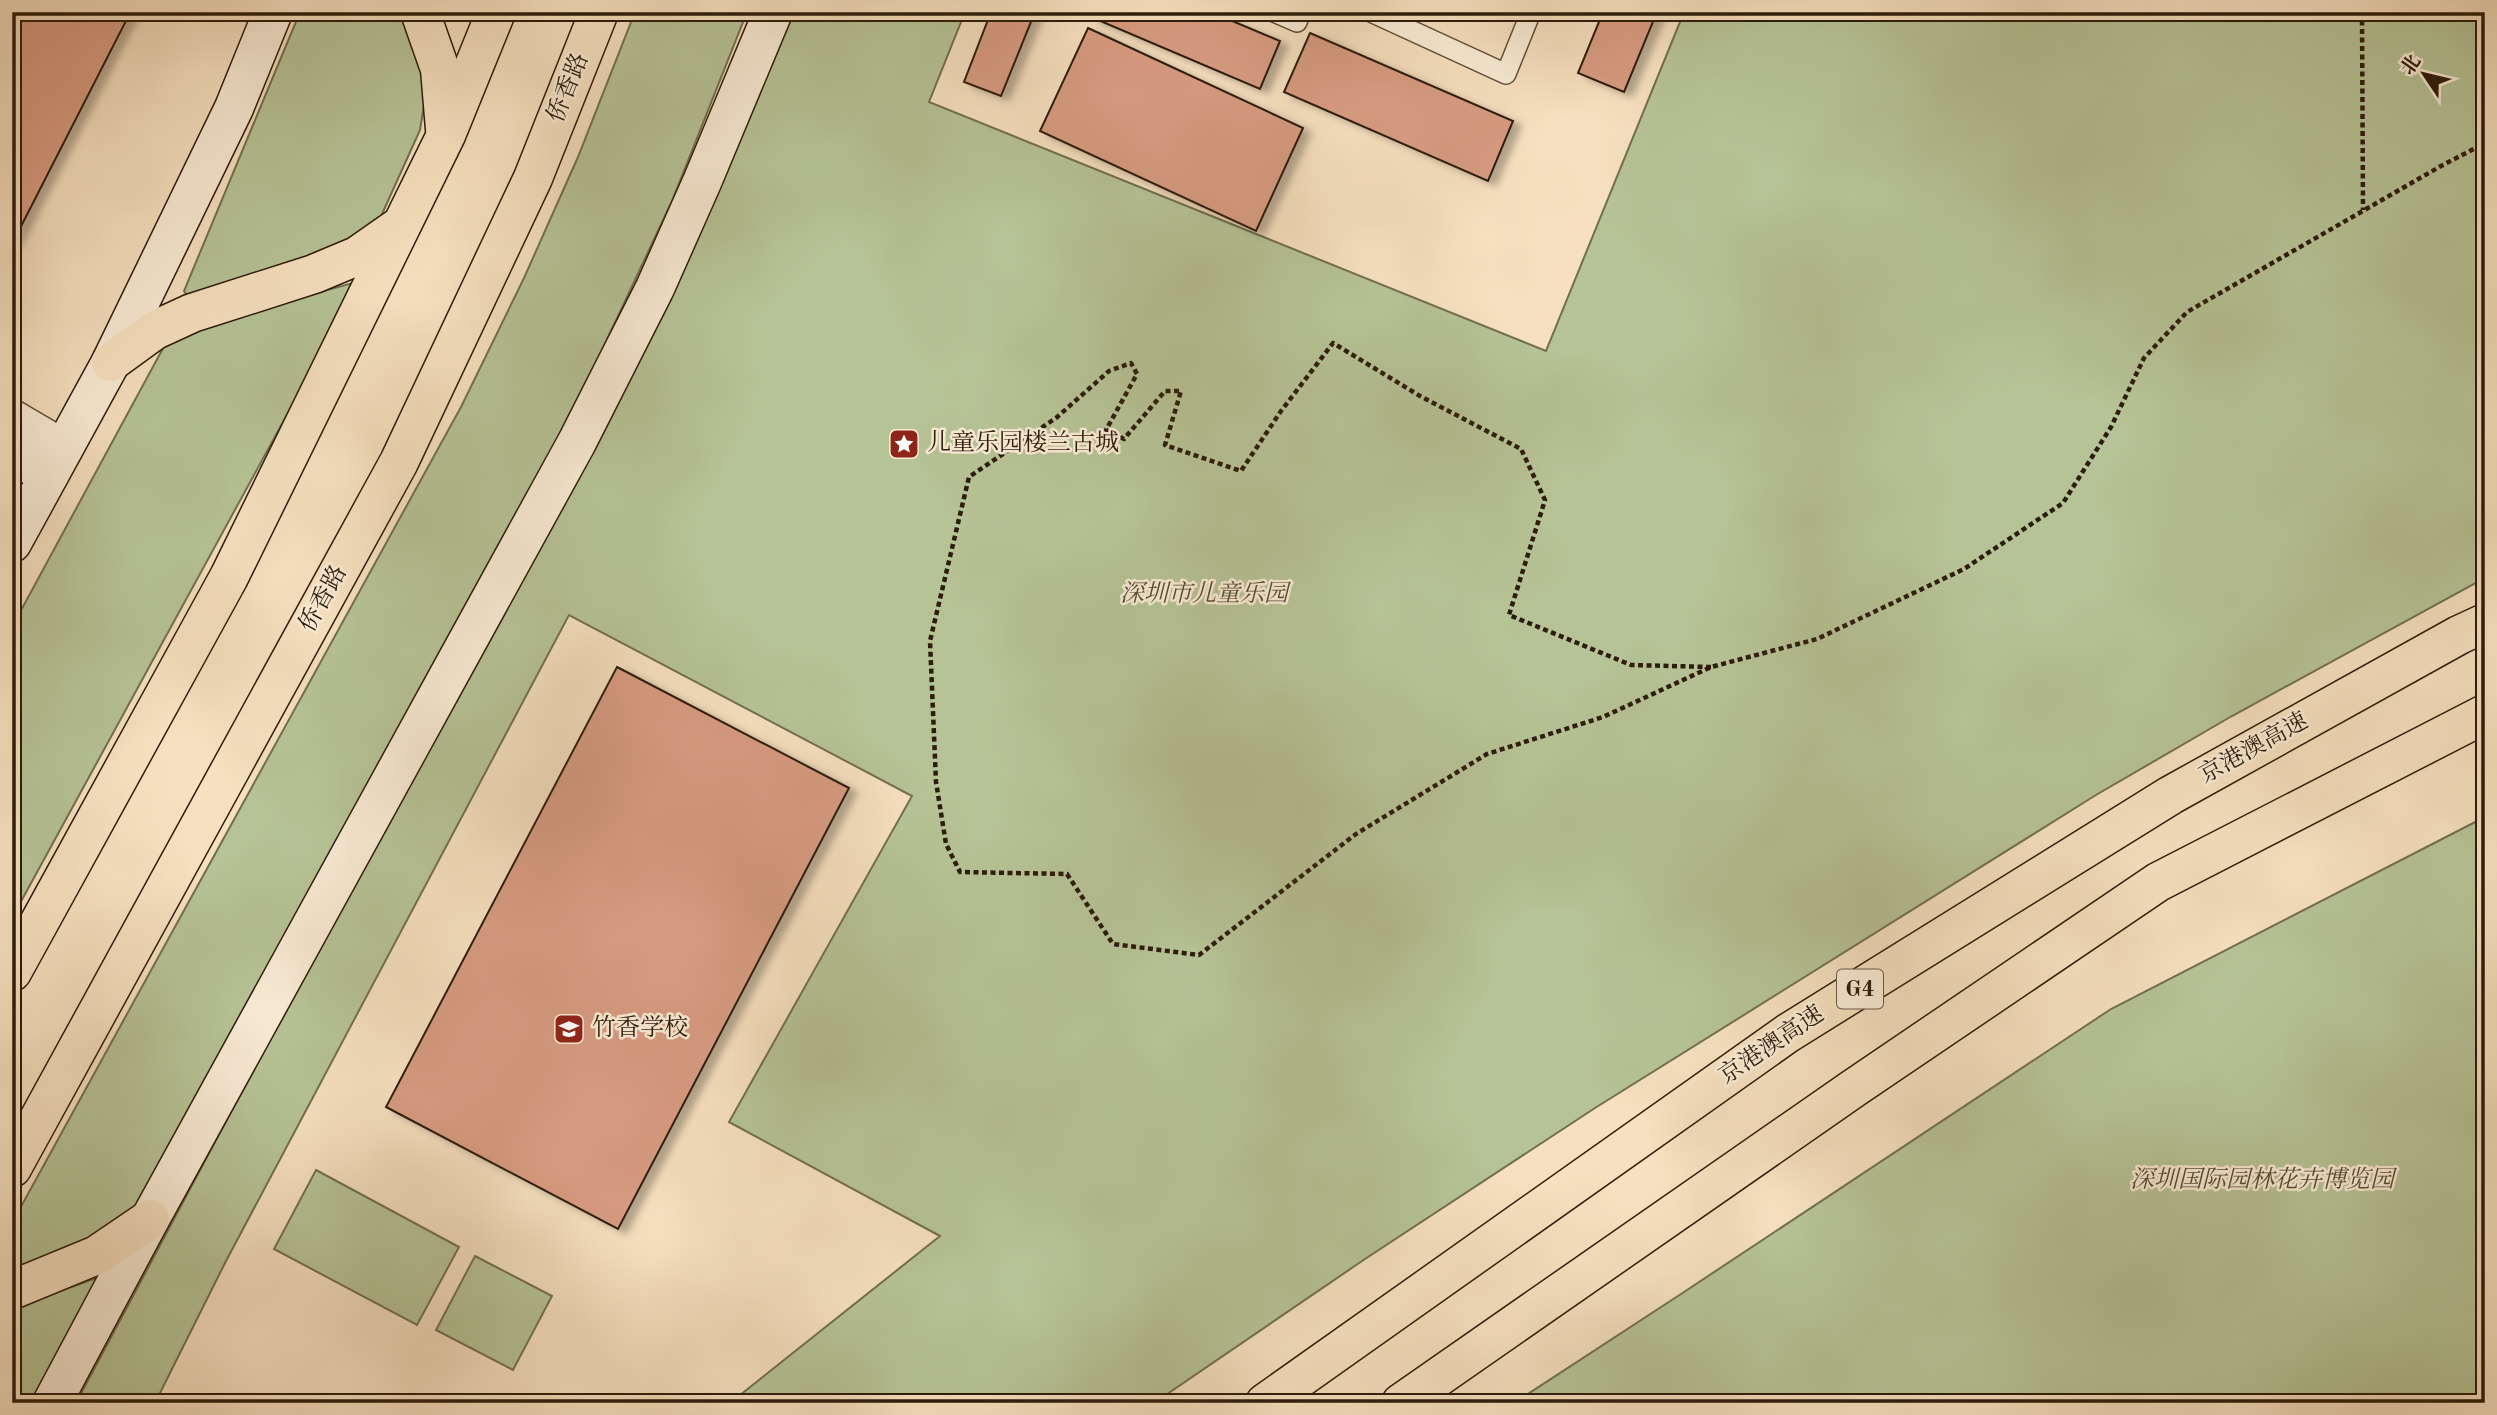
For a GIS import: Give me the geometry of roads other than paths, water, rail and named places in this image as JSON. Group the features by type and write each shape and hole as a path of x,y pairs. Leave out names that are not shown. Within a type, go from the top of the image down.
{"main road":[{"path":"12,543 111,362 234,108 273,12"},
{"path":"420,12 440,69 446,135"},
{"path":"12,972 229,577 446,135 496,12"},
{"name":"侨香路","path":"12,1168 399,462 533,178 599,12"},
{"path":"52,1403 150,1219 577,442 655,288 773,12"},
{"path":"111,362 155,330 192,313 314,274 357,257 402,224"},
{"path":"12,419 56,462"},
{"path":"12,455 56,462"},
{"name":"京港澳高速","path":"1265,1403 1788,1033 2171,795 2485,623"},
{"path":"1401,1403 1854,1088 2158,882 2485,714"},
{"path":"12,1290 97,1255 150,1219"}],"lane":[{"path":"1274,12 1297,22 1301,12"},
{"path":"1371,12 1506,74 1531,12"}],"place":[{"name":"儿童乐园楼兰古城","path":"904,444"},
{"name":"竹香学校","path":"569,1029"}],"park label":[{"name":"深圳市儿童乐园","path":"1204,595"},
{"name":"深圳国际园林花卉博览园","path":"2262,1181"}]}
